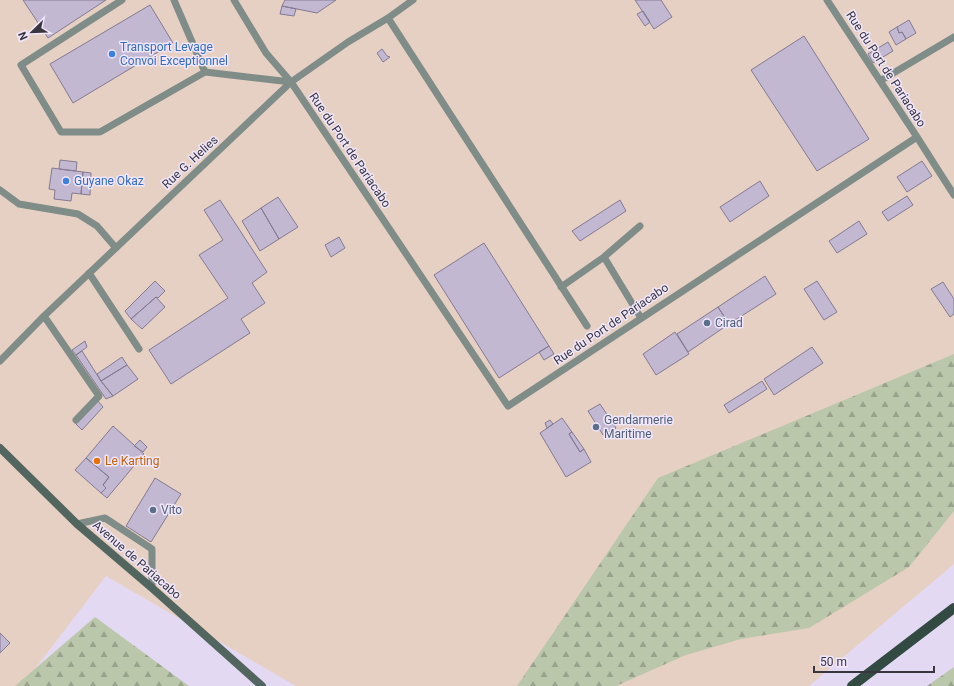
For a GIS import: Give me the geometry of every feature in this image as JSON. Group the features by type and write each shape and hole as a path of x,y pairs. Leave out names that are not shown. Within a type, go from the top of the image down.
{"main road":[{"name":"Avenue de Pariacabo","path":"0,448 77,524 152,588 262,686"},
{"path":"852,686 954,608"}],"lane":[{"path":"122,0 21,65 61,132 100,132 205,72 290,82"},
{"path":"174,0 205,72"},
{"path":"234,0 266,53 290,82"},
{"name":"Rue G. Helies","path":"0,361 44,316 290,82 413,0"},
{"name":"Rue du Port de Pariacabo","path":"290,82 508,406 917,137 827,0"},
{"path":"388,18 560,287 587,326"},
{"path":"880,81 954,37"},
{"path":"917,137 954,195"},
{"path":"0,190 19,204 78,214 97,226 116,248"},
{"path":"560,287 604,257 640,226"},
{"path":"604,257 641,318"},
{"path":"89,273 139,349"},
{"path":"44,316 99,396 76,420"},
{"path":"77,524 105,518 152,549 152,588"}],"shaded area":[{"path":"0,0 954,0 954,564 809,686 296,686 106,576 22,686 0,686"}],"green space":[{"path":"954,354 954,511 909,567 809,628 741,639 686,655 616,686 517,686 658,478"},
{"path":"95,617 189,686 15,686"},
{"path":"954,667 954,686 927,686"}],"building":[{"path":"23,0 106,0 48,38"},
{"path":"285,0 336,0 317,13 282,6"},
{"path":"635,0 661,0 672,17 654,29"},
{"name":"Transport Levage Convoi Exceptionnel","path":"150,5 173,43 73,103 50,64"},
{"path":"282,6 296,9 294,16 280,14"},
{"path":"643,11 650,22 645,26 637,14"},
{"path":"909,20 916,33 906,39 902,32 899,33 897,27"},
{"path":"897,27 899,33 902,32 906,39 896,45 889,32"},
{"path":"804,36 869,139 817,171 751,70"},
{"path":"888,42 893,51 873,63 868,54"},
{"path":"382,49 387,56 390,57 383,62 377,53"},
{"path":"60,160 77,162 76,171 59,169"},
{"path":"922,161 932,176 907,192 897,177"},
{"name":"Guyane Okaz","path":"52,168 83,172 81,194 72,193 71,201 54,199 55,190 49,189"},
{"path":"83,172 91,173 90,195 81,194"},
{"path":"760,181 769,196 730,222 720,207"},
{"path":"907,196 913,205 888,221 882,212"},
{"path":"278,197 298,227 279,239 261,208"},
{"path":"220,200 267,272 252,283 265,303 241,319 250,333 171,384 149,350 228,298 199,255 223,240 204,210"},
{"path":"620,200 626,211 580,241 572,231"},
{"path":"261,208 279,239 260,251 242,221"},
{"path":"859,221 867,234 837,253 829,241"},
{"path":"339,237 345,248 331,257 325,245"},
{"path":"484,243 549,346 499,378 434,275"},
{"path":"765,276 776,294 729,324 718,307"},
{"path":"155,281 165,291 131,319 125,311"},
{"path":"817,281 837,312 824,320 804,289"},
{"path":"943,282 954,299 954,314 950,317 931,289"},
{"path":"156,297 165,307 142,329 131,319"},
{"path":"718,307 729,324 688,352 677,334"},
{"path":"675,332 689,354 656,375 643,354"},
{"path":"85,341 87,347 76,355 72,350"},
{"path":"549,346 554,354 544,360 539,352"},
{"path":"812,347 823,363 774,395 764,379"},
{"path":"82,351 101,381 113,396 106,399 76,355"},
{"path":"122,357 127,365 101,381 97,374"},
{"path":"127,365 138,379 113,396 101,381"},
{"path":"762,381 767,389 729,413 724,405"},
{"path":"97,400 103,407 82,430 75,423"},
{"path":"600,404 616,428 603,435 588,411"},
{"path":"562,418 572,432 569,434 580,452 584,449 591,462 566,477 540,433"},
{"path":"550,420 553,424 547,428 545,423"},
{"path":"113,426 144,454 107,498 101,493 106,488 103,485 109,477 86,458"},
{"path":"572,432 584,449 580,452 569,434"},
{"path":"140,440 147,447 143,452 134,446"},
{"path":"86,458 109,477 103,485 106,488 101,493 75,470"},
{"name":"Vito","path":"155,478 181,494 151,542 126,526"},
{"path":"0,633 10,643 0,653"}],"place":[{"name":"Transport Levage Convoi Exceptionnel","path":"112,54"},
{"name":"Guyane Okaz","path":"66,181"},
{"name":"Cirad","path":"707,323"},
{"name":"Gendarmerie Maritime","path":"596,427"},
{"name":"Le Karting","path":"97,461"},
{"name":"Vito","path":"153,510"}]}
